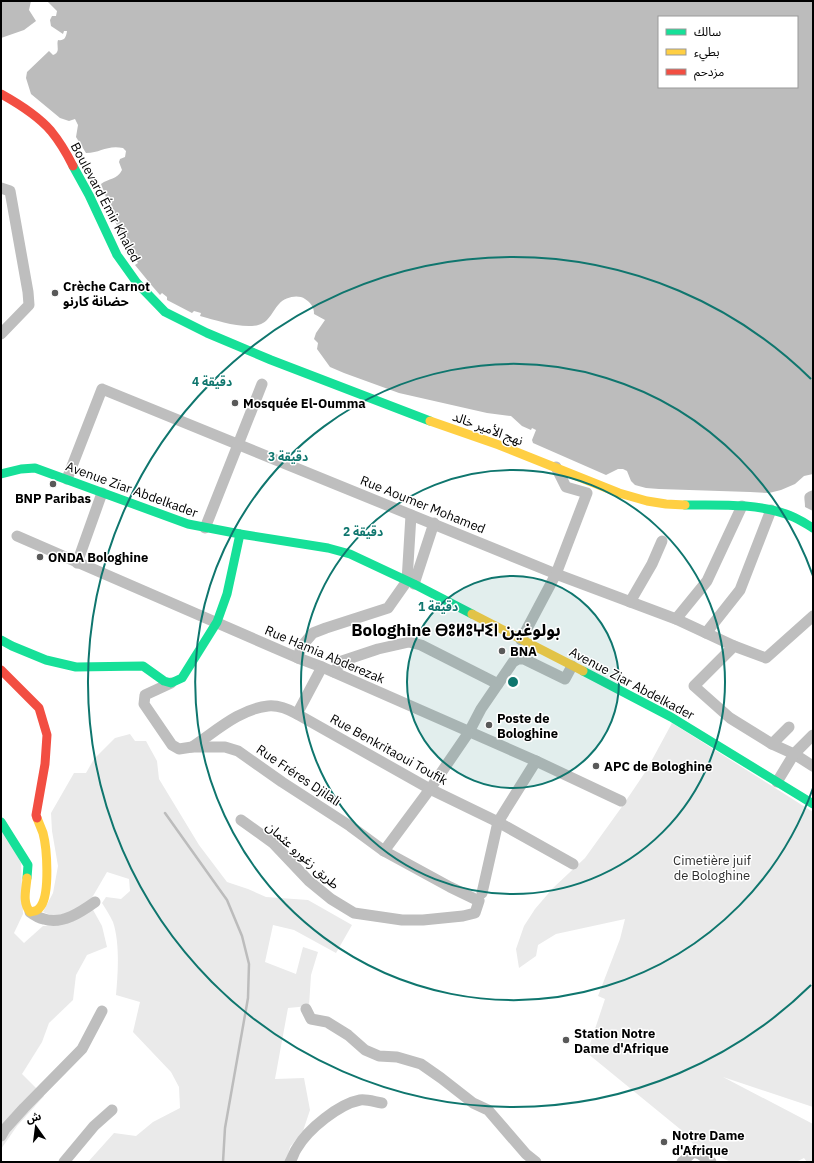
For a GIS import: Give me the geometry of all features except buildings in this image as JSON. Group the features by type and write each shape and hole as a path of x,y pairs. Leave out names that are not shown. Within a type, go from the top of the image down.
{"main road":[{"name":"Boulevard Émir Khaled","path":"1,94 23,106 50,131 66,152 90,195 117,255 137,283 165,312"},
{"name":"نهج الأمير خالد","path":"165,312 207,333 271,360 441,425 499,445 619,493 647,501 682,505 742,506 770,510 791,516 813,528"},
{"name":"Avenue Ziar Abdelkader","path":"1,474 21,469 35,468 66,478 175,520 205,528 328,548 350,554 410,583 671,717 813,804"},
{"path":"1,640 46,660 76,667 143,666 164,681 171,683 182,678 217,622 227,594 240,534"},
{"path":"1,670 38,708 47,736 45,764 36,814 43,834 47,866 45,892 41,906 36,911 30,912 26,907 25,902 28,865 1,822"}],"street":[{"path":"1,334 29,305 28,292 5,189"},
{"path":"205,528 262,384"},
{"name":"Rue Aoumer Mohamed","path":"66,478 102,389 556,574 676,620 734,646 766,658 813,616"},
{"path":"521,640 556,574 587,493 566,487 556,467"},
{"path":"77,563 102,493"},
{"path":"676,620 707,581 742,506"},
{"path":"706,633 740,590 770,510"},
{"path":"410,583 411,515"},
{"path":"298,658 301,647 313,634 326,628 388,608 410,583 434,523"},
{"name":"Rue Hamia Abderezak","path":"16,536 298,658 334,672 621,800"},
{"path":"630,602 652,564 662,540"},
{"path":"334,672 342,661 378,649 410,642 498,684"},
{"path":"734,646 694,686 730,718 772,744 794,754 813,766"},
{"path":"384,851 470,732 481,709 513,662 524,659 565,679 572,666"},
{"path":"297,714 322,667"},
{"name":"Rue Fréres Djilali","path":"171,683 145,695 144,704 172,744 179,749 192,747 225,747 238,751 282,782 350,826 384,851 450,887 480,897"},
{"name":"Rue Benkritaoui Toufik","path":"192,747 235,717 253,709 268,706 284,707 430,789 498,822 573,864"},
{"path":"772,744 789,727"},
{"path":"777,782 794,754 813,735"},
{"path":"480,897 498,822 536,761"},
{"name":"طريق زغورو عثمان","path":"241,820 273,843 309,881 331,899 354,914 402,920 423,920 463,916 475,913 480,897"},
{"path":"30,912 45,920 59,920 79,914 95,902"},
{"path":"306,1009 311,1019 327,1022 348,1035 365,1050 379,1056 397,1057 421,1064 473,1103 488,1110 526,1154 536,1162"},
{"path":"1,1136 5,1129 24,1108 82,1049 102,1011"},
{"path":"290,1162 297,1147 310,1131 347,1105 361,1100 382,1103"},
{"path":"64,1162 94,1126 112,1110"},
{"path":"682,1162 692,1152 700,1154 711,1162"}],"green space":[{"name":"Cimetière juif de Bologhine","path":"672,723 813,812 813,1107 723,1077 813,1124 813,1162 807,1162 804,1158 796,1162 731,1162 695,1146 680,1129 587,1053 605,999 598,996 620,939 625,919 556,934 538,945 536,956 519,968 516,949 524,926 535,909 553,888 585,858 646,771"},
{"path":"130,734 135,741 146,741 157,761 159,779 199,845 227,882 266,897 308,900 352,925 336,953 294,930 273,925 265,962 296,974 303,947 318,952 311,975 309,1006 288,1008 275,1079 304,1078 310,1110 303,1131 290,1147 286,1162 88,1162 114,1133 136,1136 153,1122 180,1108 179,1087 171,1072 133,1032 140,1002 116,995 118,968 117,939 113,922 102,903 106,897 121,899 130,891 129,879 107,872 93,896 84,906 67,913 53,916 43,912 53,893 58,866 52,831 51,813 74,773 86,773 94,759 115,738"},
{"path":"1,824 21,863 23,914 14,933 24,943 43,926 60,925 92,908 102,926 107,947 87,955 76,975 73,1000 49,1023 42,1042 22,1074 44,1096 17,1126 1,1149"}],"shaded area":[{"path":"1,1 31,1 29,10 36,21 24,30 1,38"},
{"path":"47,1 813,1 813,474 804,476 795,484 769,493 646,488 635,485 631,481 627,471 623,469 618,469 606,475 533,443 532,440 536,430 532,428 531,430 522,426 511,416 487,413 399,393 330,367 317,349 318,343 314,339 316,333 325,320 314,314 312,305 302,297 292,297 285,300 279,304 266,321 262,324 252,326 232,324 200,316 201,313 194,311 192,313 167,300 167,297 162,293 160,295 135,265 138,263 134,257 132,258 115,221 117,220 114,213 112,213 101,184 118,176 122,170 119,162 120,159 125,157 126,151 123,148 117,147 86,153 76,137 78,125 75,119 69,121 60,118 31,94 26,78 27,72 49,51 53,55 55,54 58,51 58,40 63,39 66,36 67,31 64,31 63,34 51,26 50,20 52,16 56,16 57,11"},
{"path":"813,490 813,511 805,507 804,496"}],"waterway":[{"path":"165,813 227,900 242,936 249,964 248,998 225,1128 223,1162"}],"traffic: fast":[{"path":"73,166 89,195 117,255 137,283 165,312 207,333 271,360 430,421"},
{"path":"1,474 21,469 35,468 188,524 328,548 350,554 414,584 472,614"},
{"path":"685,505 739,506 766,509 791,516 813,528"},
{"path":"1,640 46,660 76,667 143,666 164,681 171,683 182,678 217,622 227,594 240,534"},
{"path":"583,671 671,717 813,804"},
{"path":"1,822 28,865 27,878"}],"traffic: slow":[{"path":"430,421 499,445 619,493 647,501 685,505"},
{"path":"472,614 583,671"},
{"path":"27,878 25,900 30,912 38,910 41,906 44,900 47,881 43,833 37,818"}],"traffic: jam":[{"path":"1,94 40,120 51,131 73,166"},
{"path":"1,670 39,708 47,735 45,764 36,815 37,818"}],"place":[{"name":"Crèche Carnot حضانة كارنو","path":"55,293"},
{"name":"Mosquée El-Oumma","path":"235,403"},
{"name":"BNP Paribas","path":"53,484"},
{"name":"ONDA Bologhine","path":"40,557"},
{"name":"BNA","path":"502,651"},
{"name":"Poste de Bologhine","path":"489,725"},
{"name":"APC de Bologhine","path":"596,766"},
{"name":"Station Notre Dame d'Afrique","path":"566,1040"},
{"name":"Notre Dame d'Afrique","path":"664,1142"}],"district":[{"name":"Bologhine ⴱⵓⵍⵓⵖⵉⵏ بولوغين","path":"456,630"}]}
